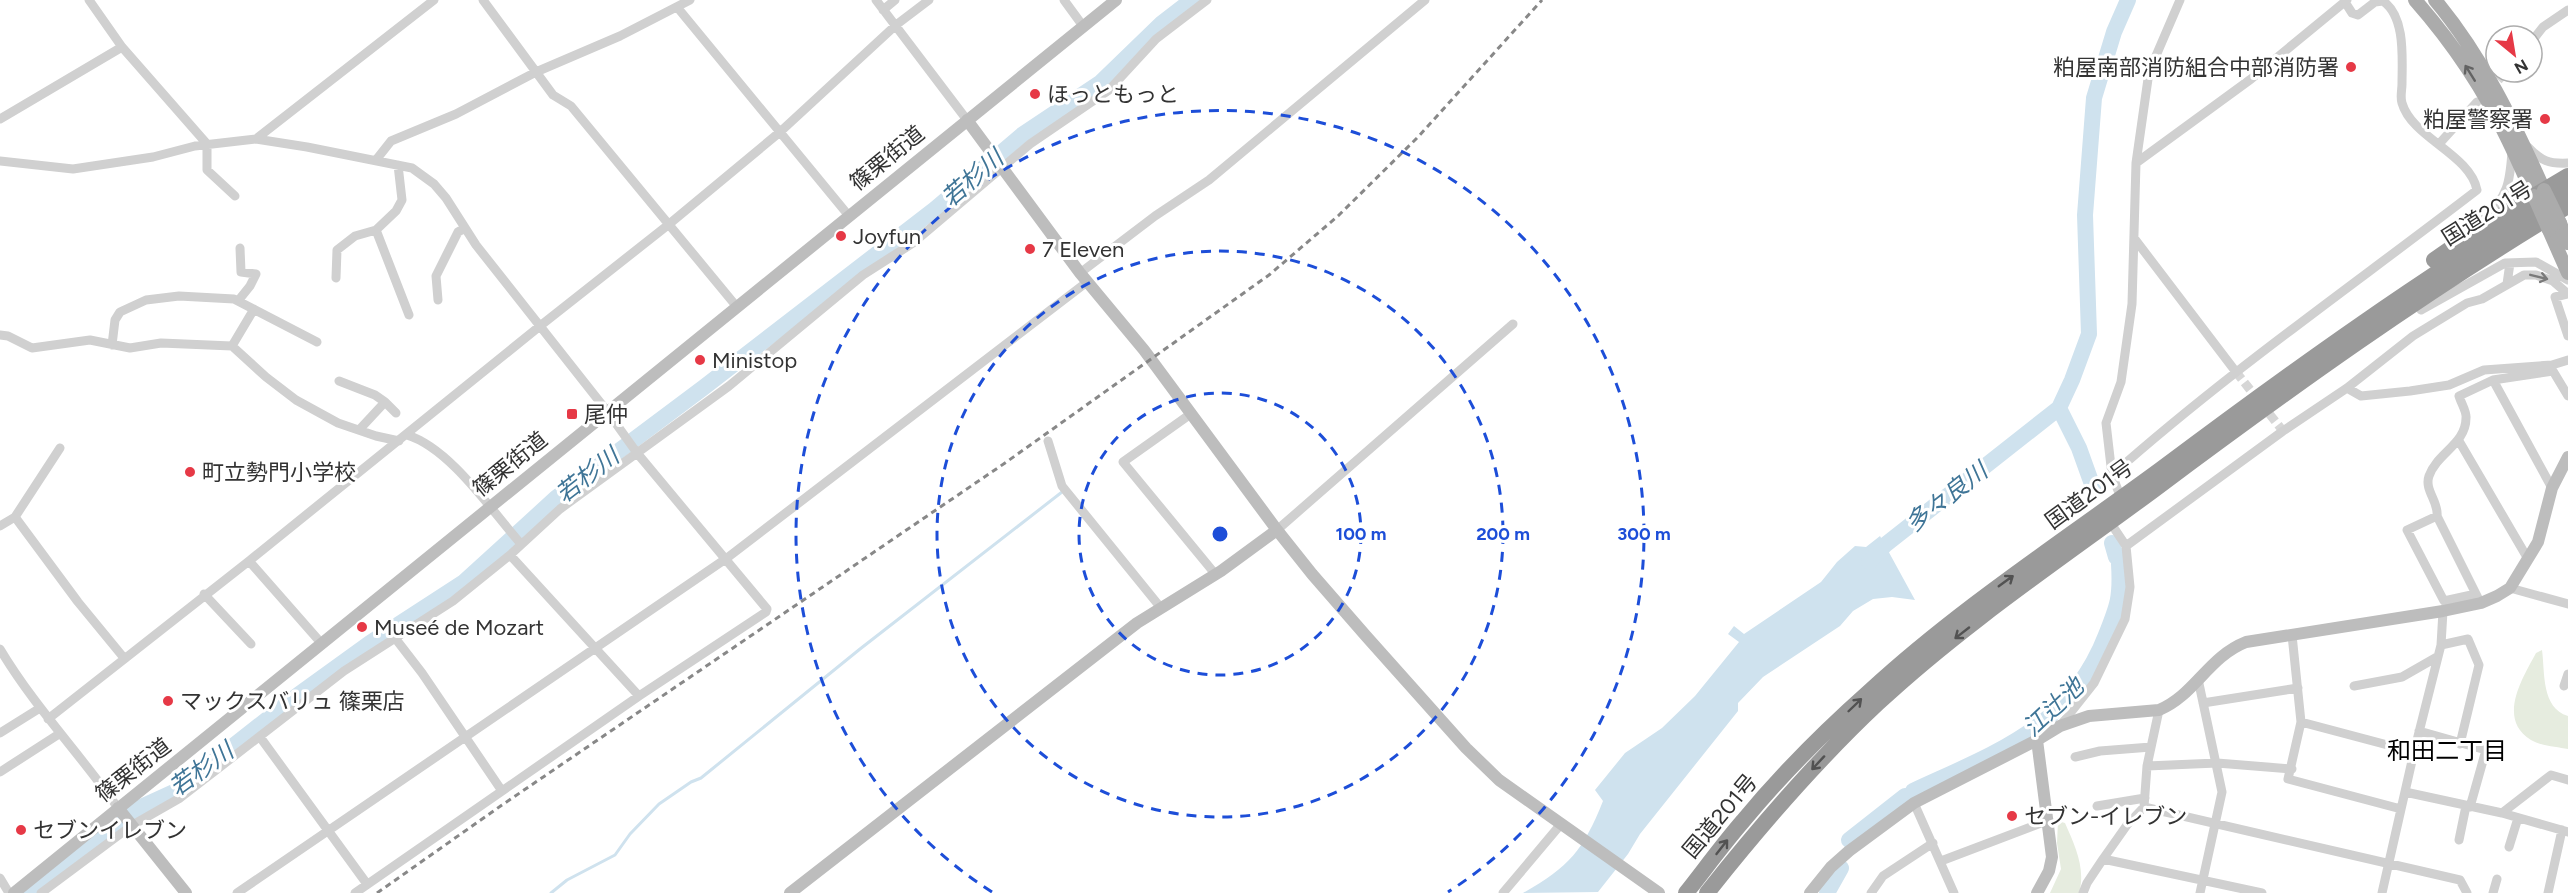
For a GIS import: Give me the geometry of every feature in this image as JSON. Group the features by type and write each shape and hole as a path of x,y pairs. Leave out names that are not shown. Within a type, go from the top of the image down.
{"highway":[{"path":"2157,480 2177,448 2313,345 2459,243 2568,176"},
{"name":"国道201号","path":"1707,893 1786,797 1879,702 1988,612 2110,522 2157,480 2424,280 2568,190"},
{"name":"国道201号","path":"1686,893 1750,812 1870,690 1992,592 2121,498 2157,480 2432,290 2568,206"},
{"path":"2157,480 2206,460 2421,310 2559,224"}],"main road":[{"path":"2415,0 2450,42 2516,144"},
{"path":"2438,1 2475,53 2539,193 2568,243"},
{"path":"2559,224 2568,273"}],"street":[{"path":"89,0 122,47 207,144 207,170 235,196"},
{"path":"256,139 434,0"},
{"path":"483,0 553,95 571,106 737,307"},
{"path":"376,160 391,141 456,114 536,72 620,36 690,0"},
{"path":"876,0 1083,278 1144,350 1312,574 1473,755 1509,788 1659,893"},
{"path":"884,10 896,0"},
{"path":"48,718 249,561 668,225 780,132 896,25 929,0"},
{"path":"1064,0 1083,26"},
{"name":"篠栗街道","path":"14,893 125,817 322,644 1116,0"},
{"path":"41,893 125,817 180,798 344,672 453,602 510,555 560,509 729,386 863,275 914,243 1030,144 1109,90 1156,39 1207,0"},
{"path":"237,893 726,558 1083,278 1155,216 1209,180 1425,0"},
{"path":"2121,498 2112,475 2106,423 2121,382 2132,304 2136,163 2149,72 2180,0"},
{"path":"2112,475 2236,372 2477,190 2475,179 2421,130 2408,115 2401,102 2402,51 2395,16 2389,5 2383,1 2376,2 2358,15 2352,13 2346,1 2251,79 2136,163"},
{"path":"677,8 849,216"},
{"path":"2544,26 2568,10"},
{"path":"0,120 122,47"},
{"path":"2439,144 2477,102"},
{"path":"0,161 73,169 153,157 207,144 256,139 412,168 434,184 540,326 608,411 637,453 767,609 766,612 639,696 355,893"},
{"path":"2459,243 2500,204 2509,186 2516,144 2552,164 2568,163"},
{"path":"336,278 337,250 355,236 376,230 396,211 402,200 398,165"},
{"path":"438,300 436,276 458,232 465,228"},
{"path":"376,230 409,315"},
{"path":"2133,238 2236,372"},
{"path":"238,301 256,274 241,272 240,248"},
{"path":"2421,310 2505,263 2536,262 2568,280"},
{"path":"2507,284 2511,263"},
{"path":"2126,546 2283,431 2347,388 2413,336 2467,303 2482,299 2524,275 2536,275 2553,281 2568,294"},
{"path":"2568,294 2555,297 2568,336"},
{"path":"112,345 115,320 120,312 146,300 179,296 224,298 238,301 317,342"},
{"path":"232,346 254,309"},
{"path":"790,893 1095,655 1161,608 1216,575 1277,530 1513,324"},
{"path":"0,335 8,336 32,348 90,340 130,348 161,343 232,346 296,400 338,423 359,430 422,440 448,460 521,544"},
{"path":"2347,388 2361,396 2410,391 2449,385 2484,370 2552,365 2568,360"},
{"path":"2478,598 2437,516 2438,507 2429,488 2428,478 2447,450 2459,441 2467,418 2459,396 2493,380 2553,371 2568,396"},
{"path":"2493,380 2552,488"},
{"path":"339,381 375,395 396,413"},
{"path":"359,430 385,402"},
{"path":"1192,413 1123,462 1216,575"},
{"path":"1048,441 1062,486 1161,608"},
{"path":"2459,441 2528,559"},
{"path":"0,526 15,517 60,448"},
{"path":"2510,588 2538,542 2552,488 2568,457"},
{"path":"2437,516 2407,530 2444,601 2478,598"},
{"path":"15,517 78,602 124,658"},
{"path":"2060,726 2094,683 2125,619 2130,587 2126,546 2110,522"},
{"path":"510,555 639,696"},
{"path":"249,561 322,644"},
{"path":"1810,893 1840,859 1914,803 2060,726 2089,716 2159,710 2181,698 2230,648 2246,642 2443,611 2510,588 2568,604"},
{"path":"204,594 251,644"},
{"path":"2382,893 2441,645 2443,611"},
{"path":"2292,635 2301,722 2288,779 2401,809"},
{"path":"395,638 422,673 502,791"},
{"path":"2441,645 2468,639 2479,665 2460,744"},
{"path":"0,649 40,708 186,893"},
{"path":"2354,686 2402,677 2437,657"},
{"path":"2564,686 2568,674"},
{"path":"2198,680 2222,792 2200,893"},
{"path":"2203,704 2298,688"},
{"path":"0,733 40,708"},
{"path":"2083,893 2103,859 2144,803 2147,766 2159,710"},
{"path":"2301,722 2414,752"},
{"path":"2419,731 2486,750 2459,840"},
{"path":"0,772 60,734"},
{"path":"260,737 367,885"},
{"path":"2037,740 2052,856 2049,871 2037,893"},
{"path":"2075,757 2100,751 2151,747"},
{"path":"2147,766 2217,763 2292,769"},
{"path":"2502,813 2551,775 2568,780"},
{"path":"2405,792 2502,813 2565,831 2548,893"},
{"path":"1914,803 1954,893"},
{"path":"2097,806 2144,803 2216,825 2460,880 2467,893"},
{"path":"2510,847 2518,818"},
{"path":"1941,861 2049,820"},
{"path":"1503,893 1565,826"},
{"path":"1871,893 1882,876 1933,843"},
{"path":"2103,859 2262,893"},
{"path":"0,878 9,893"},
{"path":"2493,893 2497,879"}],"shaded area":[{"path":"2542,650 2544,678 2549,697 2559,712 2568,716 2568,749 2531,740 2521,731 2515,721 2515,698 2519,686 2536,653"},
{"path":"2058,821 2065,823 2078,857 2081,875 2079,893 2050,893 2061,869 2057,843"}],"water":[{"path":"1880,536 1915,600 1892,597 1873,599 1853,611 1840,626 1763,677 1738,703 1738,711 1640,834 1628,854 1598,892 1523,893 1552,875 1573,856 1589,833 1603,801 1595,790 1625,753 1662,728 1695,696 1739,642 1728,634 1734,626 1744,634 1821,582 1837,562 1855,546 1866,547"}],"waterway":[{"name":"若杉川","path":"31,893 67,866 105,831 141,807 176,791 298,695 370,643 464,582 556,498 935,209 1022,135 1100,83 1162,23 1192,0"},
{"name":"多々良川","path":"1869,562 1885,545 2059,408 2072,380 2089,334 2085,215 2094,98 2114,32 2128,0"},
{"name":"江辻池","path":"2059,408 2079,448 2093,487"},
{"path":"551,893 567,880 615,855 630,834 659,804 691,782 701,778 860,649 1062,492"},
{"name":"江辻池","path":"2112,543 2116,557"},
{"name":"江辻池","path":"1913,791 1974,763 2027,733 2051,715 2072,693 2091,667 2113,616 2120,585 2119,564"},
{"name":"江辻池","path":"1849,840 1905,796"},
{"name":"江辻池","path":"1827,893 1841,868"}],"tunnel":[{"path":"2489,90 2495,84"},
{"path":"2236,372 2283,431"}],"railway":[{"path":"377,893 502,805 1005,463 1269,275 1338,216 1418,137 1542,0"}],"place":[{"name":"粕屋南部消防組合中部消防署","path":"2351,67"},
{"name":"ほっともっと","path":"1035,94"},
{"name":"粕屋警察署","path":"2545,119"},
{"name":"Joyfun","path":"841,236"},
{"name":"7 Eleven","path":"1030,249"},
{"name":"Ministop","path":"700,360"},
{"name":"尾仲","path":"572,414"},
{"name":"町立勢門小学校","path":"190,472"},
{"name":"Museé de Mozart","path":"362,627"},
{"name":"マックスバリュ 篠栗店","path":"168,701"},
{"name":"セブン-イレブン","path":"2012,816"},
{"name":"セブンイレブン","path":"21,830"}],"district":[{"name":"和田二丁目","path":"2447,750"}]}
